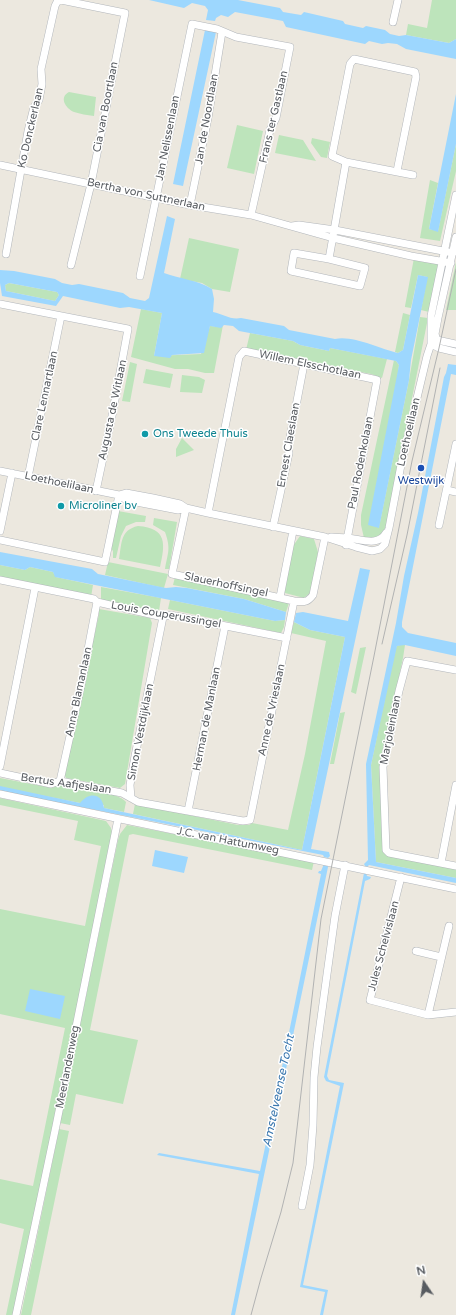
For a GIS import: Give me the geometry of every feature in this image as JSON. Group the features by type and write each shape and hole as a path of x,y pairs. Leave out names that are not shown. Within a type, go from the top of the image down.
{"street":[{"path":"393,22 398,0"},
{"name":"Ko Donckerlaan","path":"6,254 28,131 34,107 39,100 42,84 41,69 55,6 60,1"},
{"name":"Cia van Boortlaan","path":"60,1 125,13 91,184 71,265"},
{"name":"Frans ter Gastlaan","path":"192,24 217,29 236,37 290,47 276,118 270,130 251,215"},
{"name":"Jan Nelissenlaan","path":"140,276 192,24"},
{"name":"Jan de Noordlaan","path":"190,204 208,118 222,32"},
{"path":"397,171 416,77 415,72 354,59 350,64 332,156 346,162 413,175"},
{"path":"329,260 346,162"},
{"name":"Bertha von Suttnerlaan","path":"0,165 251,215 292,226 299,230 411,256 451,263"},
{"path":"456,195 431,316 434,342 439,348 456,352"},
{"name":"Bertha von Suttnerlaan","path":"292,226 300,225 335,230 453,253"},
{"path":"434,342 456,237"},
{"path":"294,253 329,260 365,268 360,286 291,271 294,253"},
{"path":"0,304 61,316"},
{"name":"Augusta de Witlaan","path":"61,316 128,329 112,416 96,490"},
{"name":"Clare Lennartlaan","path":"28,476 61,316"},
{"path":"434,342 456,344"},
{"name":"Loethoelilaan","path":"0,471 119,495 126,500 178,510 186,508 208,514 346,541 372,551 380,549 385,544 401,465 434,342"},
{"name":"Willem Elsschotlaan","path":"208,514 240,357 244,351 377,380"},
{"name":"Ernest Claeslaan","path":"273,527 289,453 288,448 304,364"},
{"name":"Paul Rodenkolaan","path":"346,541 377,380"},
{"path":"439,525 456,444"},
{"path":"0,531 12,473"},
{"path":"447,490 456,492"},
{"path":"0,540 105,562 119,495"},
{"name":"Slauerhoffsingel","path":"186,508 172,574 294,601"},
{"path":"280,598 293,531"},
{"path":"294,601 305,602 313,595 325,537"},
{"name":"Louis Couperussingel","path":"0,580 94,599 97,602 163,616 170,615 287,638"},
{"path":"0,766 35,588"},
{"name":"Anne de Vrieslaan","path":"188,811 243,821 250,820 294,601"},
{"name":"Anna Blamanlaan","path":"60,781 81,686 97,602"},
{"name":"Simon Vestdijklaan","path":"131,798 130,785 135,756 163,616"},
{"name":"Herman de Manlaan","path":"188,811 225,626"},
{"name":"Marjoleinlaan","path":"456,670 407,661 398,693 383,767 386,850 389,853 456,866"},
{"name":"Bertus Aafjeslaan","path":"0,774 51,784 60,781 122,793 131,798"},
{"path":"441,863 456,785"},
{"name":"J.C. van Hattumweg","path":"0,794 456,889"},
{"path":"131,798 138,802 188,811"},
{"name":"Meerlandenweg","path":"16,1315 118,819"},
{"path":"302,1206 310,1166 314,1126 314,1077 317,1047 335,916 345,866"},
{"name":"Jules Schelvislaan","path":"401,877 370,1000 428,1015 456,1012"},
{"path":"428,1015 449,926"},
{"path":"416,951 442,957"}],"green space":[{"path":"432,0 456,0 456,39 449,43 406,35 408,24 427,28"},
{"path":"69,92 96,97 94,116 74,112 68,108 64,102 64,97"},
{"path":"237,125 263,131 254,174 227,168"},
{"path":"279,135 303,140 316,161 275,153"},
{"path":"312,138 330,142 327,158 321,157 311,143"},
{"path":"456,144 456,171 440,241 420,238 430,180 438,183 429,229 438,231"},
{"path":"189,238 239,249 230,292 212,289 202,283 180,279"},
{"path":"414,258 440,264 429,312 421,310 427,277 418,275 411,308 405,307"},
{"path":"456,262 456,310 446,310"},
{"path":"9,283 57,292 59,295 55,301 6,291 5,285"},
{"path":"141,309 162,313 154,356 201,354 210,326 221,327 223,325 214,373 205,373 188,369 175,369 131,357"},
{"path":"403,313 410,315 403,350 398,353 395,352"},
{"path":"420,317 428,318 387,524 383,532 376,538 364,538 361,525 361,515 394,360 399,365 379,527 409,380"},
{"path":"250,333 293,341 300,345 329,351 330,348 387,359 382,378 371,374 246,350"},
{"path":"130,362 137,364 130,402 122,401"},
{"path":"146,369 173,374 170,388 143,383"},
{"path":"182,375 199,377 205,380 202,393 180,392"},
{"path":"182,438 194,450 176,457 176,449"},
{"path":"118,511 146,516 145,522 136,522 126,526 121,536 116,558 113,558 113,551 111,548"},
{"path":"154,518 177,522 169,569 165,569 168,550 167,538 165,532 153,525"},
{"path":"138,526 148,527 155,530 162,539 163,552 160,567 119,559 125,534 132,528"},
{"path":"300,536 314,539 318,552 311,592 304,598 285,593 283,588 293,546"},
{"path":"108,562 168,574 164,588 105,575"},
{"path":"0,565 25,570 30,567 53,572 56,577 93,585 91,597 0,579"},
{"path":"175,577 289,603 286,612 244,599 173,585"},
{"path":"101,587 161,598 159,611 103,601 101,599"},
{"path":"170,600 275,621 285,620 284,627 281,633 168,609"},
{"path":"99,609 150,618 152,623 125,784 120,788 66,778 64,774"},
{"path":"294,622 310,630 345,637 302,850 133,814 135,804 238,825 249,825 252,823 288,830 305,754 326,641 291,633"},
{"path":"405,645 403,658 380,767 383,850 456,869 456,878 376,862 371,765 395,650 397,646"},
{"path":"366,647 356,694 351,692 360,648"},
{"path":"345,712 334,764 330,764 340,713"},
{"path":"0,778 52,788 65,784 115,795 122,798 126,802 124,812 104,808 104,805 80,803 0,787"},
{"path":"0,798 106,821 111,828 112,833 14,1315 6,1315 24,1229 0,1223 0,1179 33,1186 65,1028 0,1014 0,909 85,926 101,846 74,840 78,821 0,805"},
{"path":"127,825 314,861 312,870 133,834 129,835 90,1030 138,1040 123,1104 76,1094 70,1125 60,1123 118,840 120,834"},
{"path":"59,1129 69,1131 31,1315 21,1315"}],"water":[{"path":"149,0 238,0 280,8 283,12 301,15 304,12 343,21 345,24 363,28 366,26 385,30 390,34 399,36 406,35 449,43 456,39 456,59 406,49 397,44 382,44 369,41 365,44 286,27 283,21 235,12 228,17 221,15 216,18 215,21 206,20 208,10 205,6 192,3 184,8"},
{"path":"205,30 216,32 183,186 173,184"},
{"path":"456,94 456,144 438,232 429,229"},
{"path":"167,216 175,219 164,273 207,286 212,289 214,299 213,312 230,318 241,318 284,326 289,330 335,339 350,339 398,353 403,350 418,275 428,277 379,528 368,525 399,365 396,361 330,348 329,351 300,345 293,341 239,331 233,326 224,325 221,328 210,326 204,353 172,355 170,358 154,356 162,313 129,307 120,308 63,296 56,306 2,296 0,270 14,271 55,279 62,283 72,285 79,284 123,293 130,298 145,301 149,298","holes":["9,283 57,292 59,295 55,301 6,291 5,285"]},
{"path":"448,364 456,365 456,375 451,374 402,627 408,633 456,643 456,656 405,645 397,646 371,765 376,862 456,878 456,883 369,865 367,867 364,864 368,860 366,764 396,623 444,377"},
{"path":"0,552 92,569 98,574 166,588 187,588 244,599 286,612 285,620 275,621 55,577 53,572 30,567 25,570 0,565"},
{"path":"360,568 370,570 311,849 329,852 330,856 328,858 324,857 323,855 0,791 0,786 80,803 87,797 95,796 101,799 104,808 302,850 345,637 310,630 294,622 296,613 303,612 348,621"},
{"path":"155,850 188,857 184,873 152,866"},
{"name":"Amstelveense Tocht","path":"324,864 327,864 328,867 235,1315 231,1315 259,1174 157,1155 159,1153 260,1171 321,874 318,873 321,871"},
{"path":"364,873 371,877 365,881 327,1076 329,1080 344,1083 303,1285 328,1290 323,1315 320,1315 325,1292 300,1287 340,1086 326,1081 324,1077"},
{"path":"30,989 65,996 60,1019 25,1011"}],"tram line":[{"path":"251,1315 281,1212 293,1163 321,919 412,461 456,269"},
{"path":"382,644 407,535 440,368"}],"place":[{"name":"Ons Tweede Thuis","path":"145,434"},
{"name":"Westwijk","path":"421,468"},
{"name":"Microliner bv","path":"61,506"}]}
